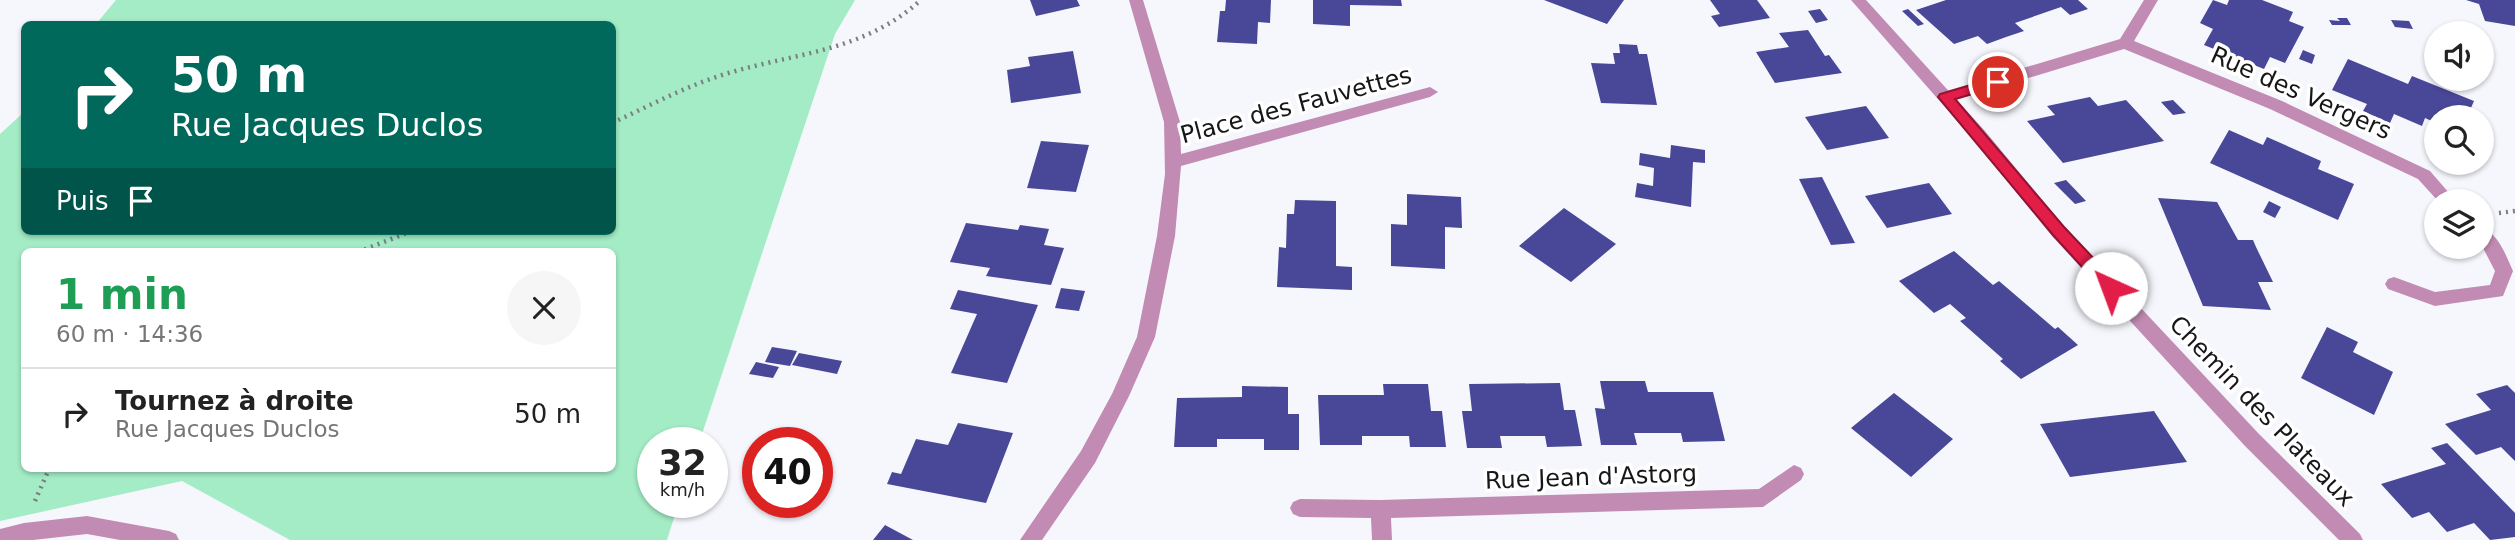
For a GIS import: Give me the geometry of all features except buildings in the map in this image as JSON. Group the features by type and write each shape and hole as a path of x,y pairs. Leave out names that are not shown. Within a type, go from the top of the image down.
{"street":[{"path":"1030,540 1088,457 1120,396 1146,337 1166,236 1173,162 1172,122 1136,0"},
{"name":"Chemin des Plateaux","path":"1858,0 1945,97 2058,231 2252,440 2353,540"},
{"path":"1945,97 2125,43 2151,0"},
{"name":"Rue des Vergers","path":"2125,43 2276,105 2424,175 2437,189"},
{"name":"Place des Fauvettes","path":"1173,162 1430,92"},
{"path":"2393,284 2435,299 2497,291 2504,271 2494,249"},
{"name":"Rue Jean d'Astorg","path":"1300,508 1380,509 1763,498 1794,474"},
{"path":"1380,509 1382,540"},
{"path":"0,538 24,532 87,525 169,540"}],"path":[{"path":"616,121 729,72 865,40 914,8 921,0"},
{"path":"368,248 402,235"}],"green space":[{"path":"116,0 855,0 835,34 704,427 637,427 637,518 674,518 667,540 290,540 182,481 0,521 0,134 21,115 21,235 616,235 616,21 98,21"}],"route":[{"path":"1998,82 1945,97 2058,231 2111,288"}]}
